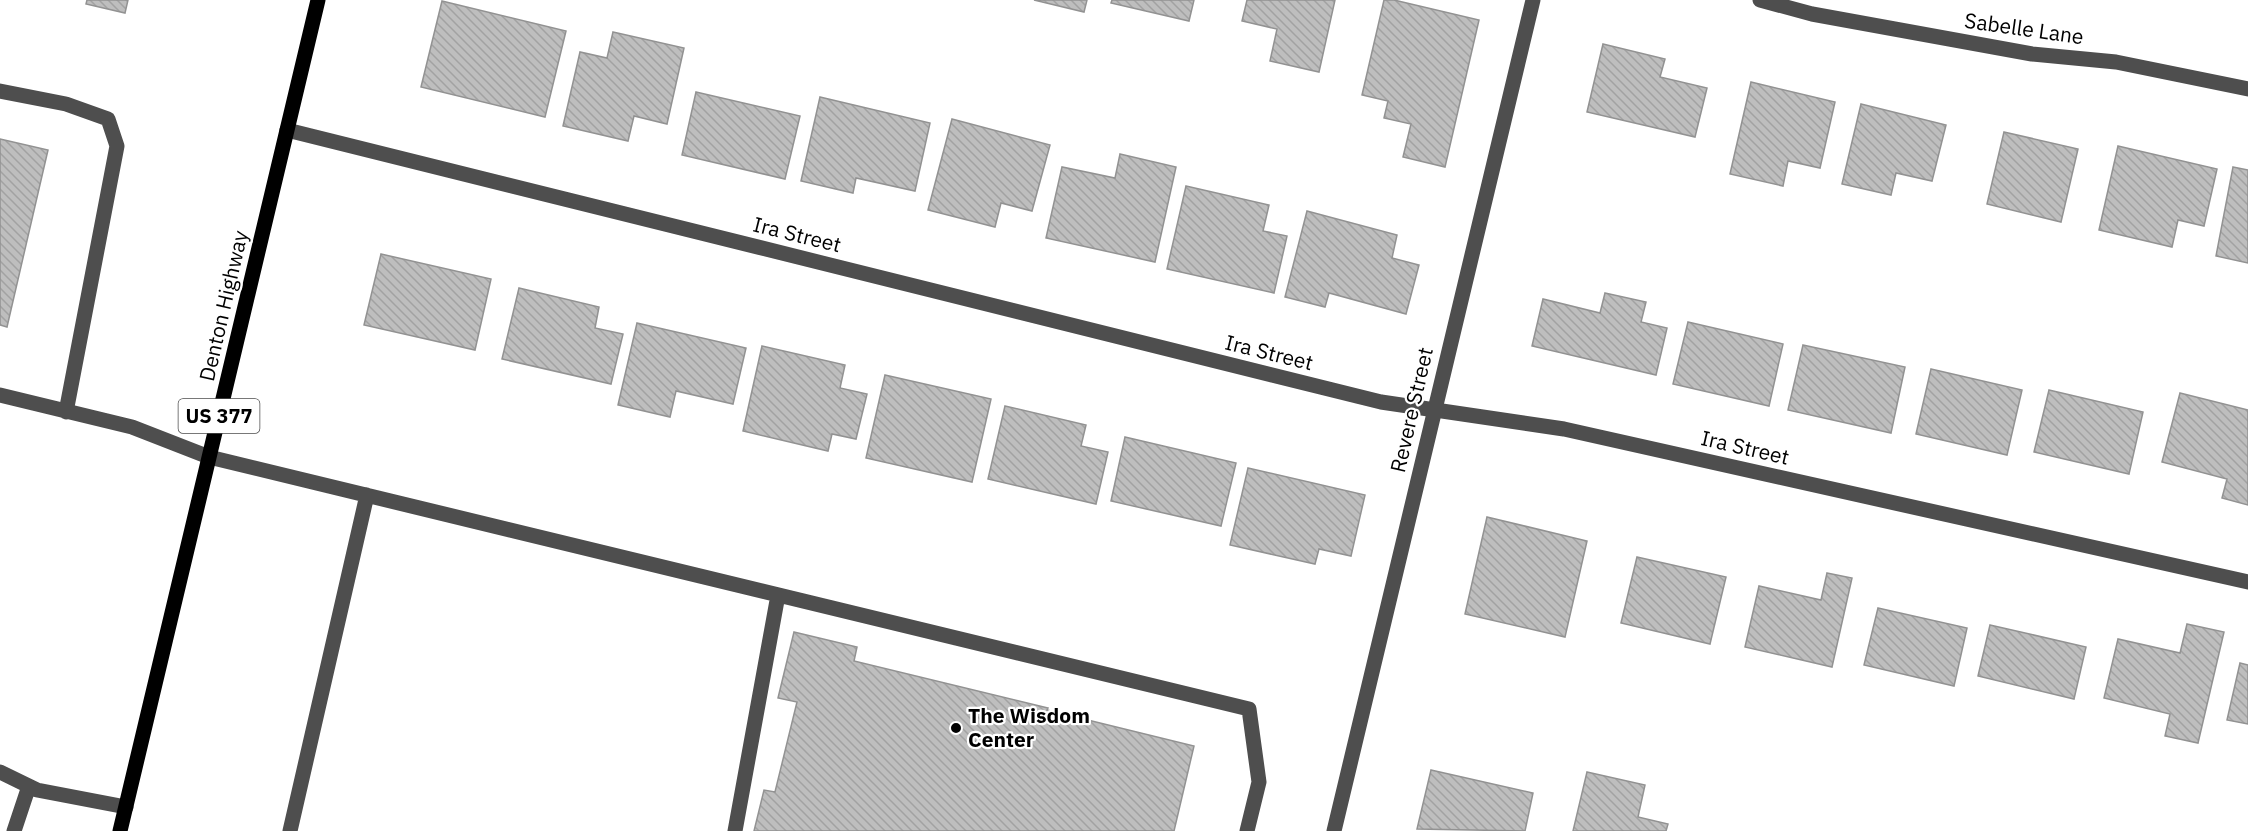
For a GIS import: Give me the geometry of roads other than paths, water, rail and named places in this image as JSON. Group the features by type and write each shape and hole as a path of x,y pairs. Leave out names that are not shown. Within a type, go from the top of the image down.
{"main road":[{"name":"Denton Highway","path":"120,831 318,0"}],"street":[{"name":"Revere Street","path":"1334,831 1533,0"},
{"name":"Sabelle Lane","path":"1760,0 1812,14 2032,54 2116,62 2248,89"},
{"path":"0,91 66,104 108,119 117,146 66,412"},
{"name":"Ira Street","path":"287,129 1381,402 1564,429 2248,582"},
{"path":"0,395 132,427 209,457 1249,710 1259,782 1247,831"},
{"path":"292,831 367,495"},
{"path":"735,831 778,595"},
{"path":"0,772 37,790 126,807"},
{"path":"14,831 29,786"}],"place":[{"name":"The Wisdom Center","path":"956,728"}]}
